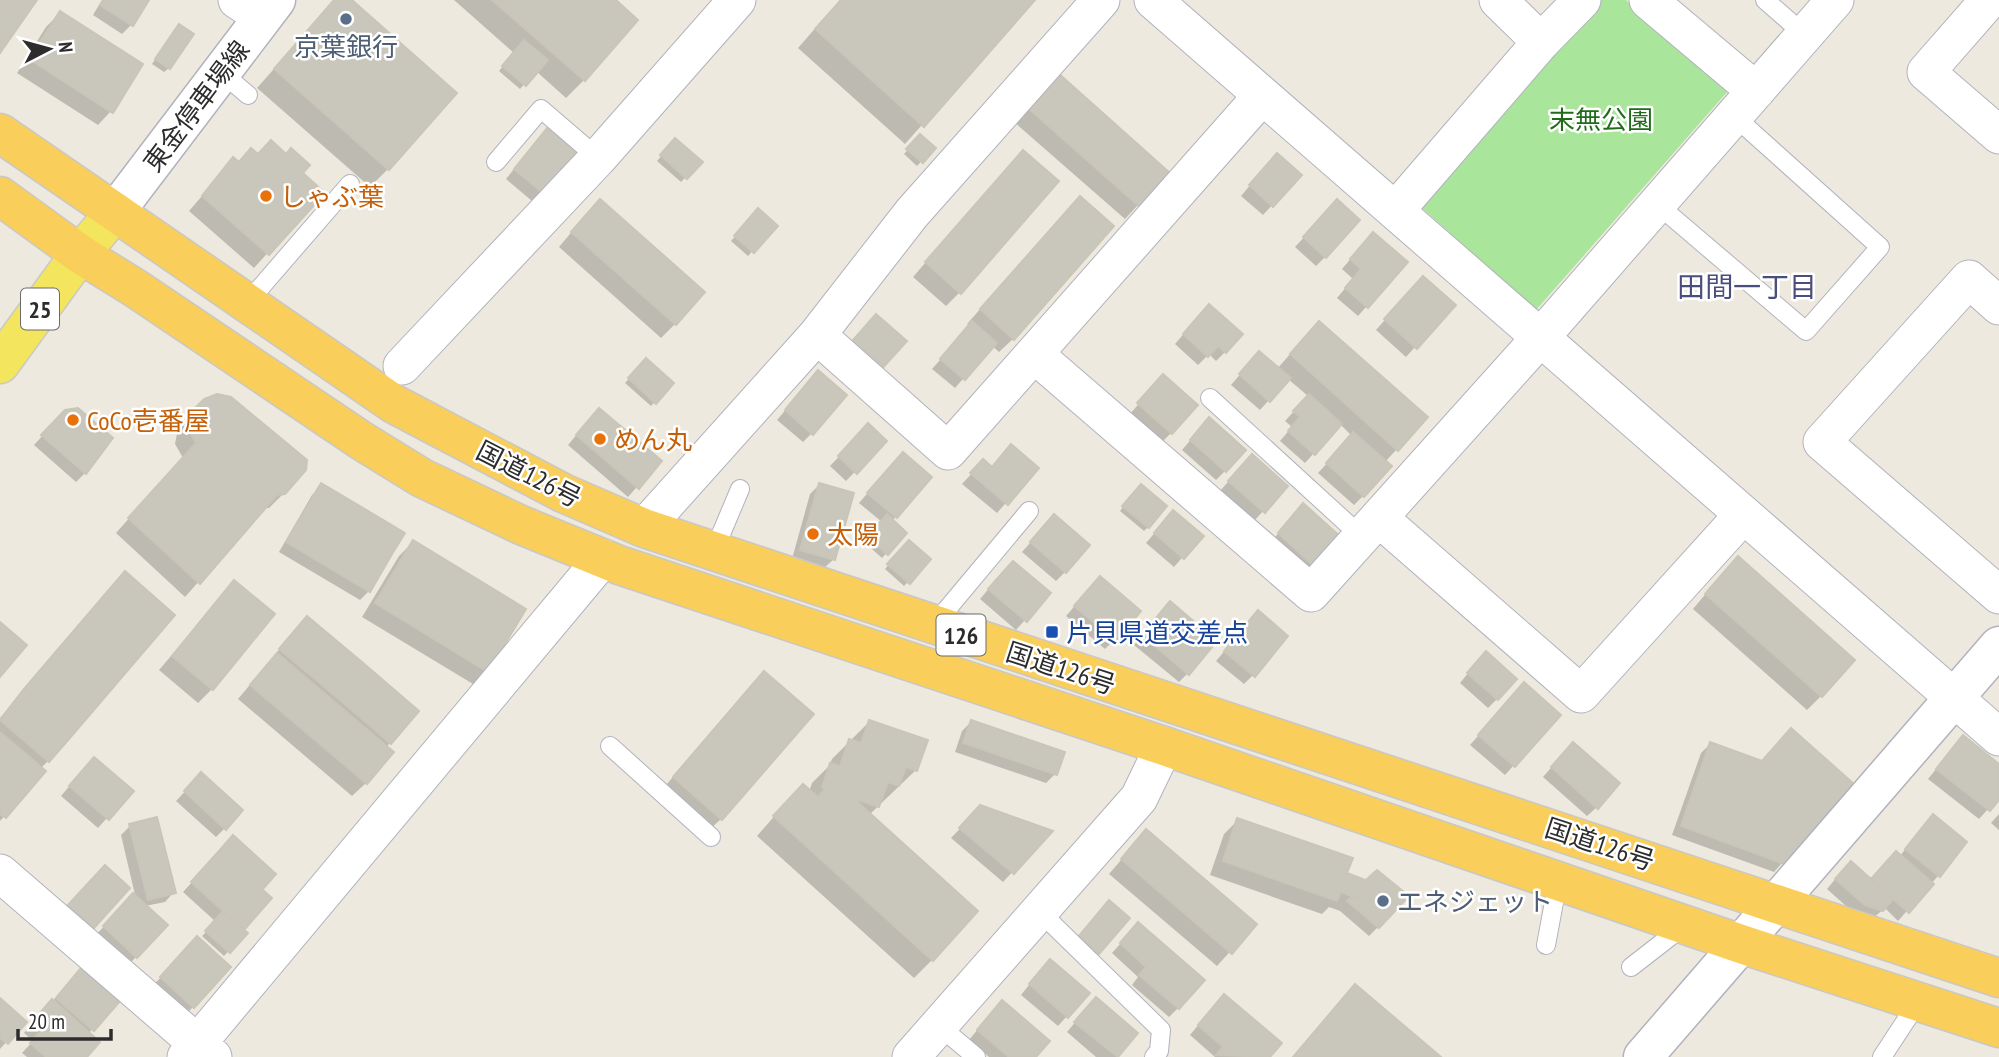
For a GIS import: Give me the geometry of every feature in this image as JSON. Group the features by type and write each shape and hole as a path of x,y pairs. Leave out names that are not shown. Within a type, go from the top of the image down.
{"highway":[{"name":"国道126号","path":"0,133 394,404 563,493 644,528 933,626 1777,902 1999,978"},
{"name":"国道126号","path":"0,196 80,254 362,441 422,478 521,524 611,561 714,597 1164,746 1741,944 1999,1028"},
{"name":"126","path":"530,476 556,509 594,528 611,561"},
{"name":"126","path":"644,528 655,548 714,597"}],"main road":[{"name":"25","path":"0,364 80,254 116,212"}],"street":[{"path":"402,366 598,158 737,0"},
{"path":"644,528 817,335 912,213 1101,0"},
{"path":"1153,0 1999,737"},
{"path":"1498,0 1541,42"},
{"path":"1395,211 1541,42 1582,0"},
{"path":"1648,0 1745,103"},
{"path":"1034,354 1311,593 1540,338 1835,0"},
{"path":"1989,0 1926,72 1999,135"},
{"name":"東金停車場線","path":"116,212 234,84 259,6"},
{"path":"817,335 948,451 1262,96"},
{"path":"1999,306 1969,279 1822,442 1999,595"},
{"path":"1370,527 1581,694 1743,515"},
{"path":"0,873 199,1053 611,561"},
{"path":"1643,1057 1999,646"},
{"path":"911,1057 1139,798 1164,746"}],"lane":[{"path":"1765,0 1805,35"},
{"path":"1657,204 1806,331 1880,247 1745,103"},
{"path":"496,162 541,109 598,158"},
{"path":"247,303 350,184"},
{"path":"1210,398 1370,527"},
{"path":"713,553 740,489"},
{"path":"933,626 1029,510"},
{"path":"610,746 711,837"},
{"path":"1546,945 1558,881"},
{"path":"1038,910 1161,1030 1159,1051 1154,1057"},
{"path":"1631,967 1685,925"},
{"path":"1882,1057 1918,1002"},
{"path":"938,1025 976,1057"}],"green space":[{"name":"末無公園","path":"1601,0 1626,0 1727,92 1536,310 1421,207"}],"building":[{"path":"0,0 37,0 0,53"},
{"path":"104,0 149,0 133,26 100,5"},
{"path":"334,0 352,0 457,93 389,170 274,69"},
{"path":"492,0 616,0 638,20 585,81"},
{"path":"841,0 1035,0 924,127 815,29"},
{"path":"60,11 143,64 113,113 29,59"},
{"path":"179,24 194,34 170,69 155,59"},
{"path":"524,40 548,60 526,86 502,66"},
{"path":"1058,73 1170,173 1140,207 1028,108"},
{"path":"548,127 577,151 543,193 514,169"},
{"path":"920,134 936,148 923,163 906,149"},
{"path":"675,138 703,162 687,179 660,155"},
{"path":"271,140 286,154 291,148 310,165 303,173 325,193 269,255 202,196 233,157 239,162 251,148 258,154"},
{"path":"1023,150 1059,181 961,294 925,262"},
{"path":"1277,153 1302,175 1273,207 1249,185"},
{"path":"1080,196 1114,226 1014,340 980,309"},
{"path":"600,199 705,292 676,325 571,232"},
{"path":"1337,199 1360,220 1326,258 1303,237"},
{"path":"758,208 778,226 754,253 734,236"},
{"path":"1373,232 1408,262 1368,308 1345,288 1361,269 1350,259"},
{"path":"1423,276 1456,305 1417,349 1384,319"},
{"path":"1209,304 1243,334 1226,353 1218,346 1208,357 1183,334"},
{"path":"876,314 907,341 878,373 847,347"},
{"path":"972,321 997,343 965,380 940,359"},
{"path":"1319,321 1428,417 1398,451 1290,354"},
{"path":"1259,351 1291,378 1270,402 1239,374"},
{"path":"646,358 674,383 656,404 628,378"},
{"path":"818,370 847,395 813,435 785,410"},
{"path":"1163,374 1198,405 1172,434 1137,403"},
{"path":"217,394 231,397 307,460 306,470 285,494 277,495 200,584 128,518 196,443 188,429 191,412 204,399"},
{"path":"1309,394 1342,424 1315,455 1288,431 1300,417 1293,411"},
{"path":"78,408 113,438 86,474 41,435 65,410"},
{"path":"599,408 662,461 639,489 576,435"},
{"path":"1209,417 1246,450 1226,472 1190,440"},
{"path":"868,423 887,441 857,474 838,456"},
{"path":"1353,432 1392,466 1364,497 1326,463"},
{"path":"1011,444 1039,468 1008,505 970,473 983,459 992,467"},
{"path":"903,452 932,477 897,518 867,493"},
{"path":"1252,454 1288,486 1265,513 1228,481"},
{"path":"321,483 405,533 392,554 308,505"},
{"path":"819,483 854,493 835,560 800,550"},
{"path":"1141,484 1167,506 1149,528 1122,506"},
{"path":"1303,503 1342,538 1316,568 1278,533"},
{"path":"308,505 392,554 370,592 286,542"},
{"path":"1173,510 1204,536 1184,559 1154,533"},
{"path":"887,514 907,533 888,555 867,537"},
{"path":"1054,514 1090,545 1066,573 1030,542"},
{"path":"413,540 526,609 488,672 375,603"},
{"path":"909,540 931,559 910,584 887,564"},
{"path":"1738,556 1855,660 1822,697 1705,594"},
{"path":"1013,561 1051,593 1027,622 988,589"},
{"path":"125,571 175,615 75,732 24,689"},
{"path":"1100,576 1141,611 1116,641 1074,606"},
{"path":"234,580 275,614 213,690 172,656"},
{"path":"1170,601 1217,641 1189,675 1142,635"},
{"path":"1258,610 1288,636 1255,677 1224,651"},
{"path":"307,616 362,662 334,695 279,649"},
{"path":"0,622 27,645 0,677"},
{"path":"1486,651 1517,679 1498,700 1467,673"},
{"path":"277,653 394,752 367,784 250,685"},
{"path":"362,662 419,711 391,744 334,695"},
{"path":"764,671 814,714 722,820 673,777"},
{"path":"1524,682 1561,715 1515,767 1478,735"},
{"path":"24,689 75,732 49,762 0,720"},
{"path":"869,720 928,740 917,771 906,767 899,786 888,782 879,807 853,798 978,911 933,961 773,816 803,784 818,797 825,789 822,787 830,763 840,766 849,739 861,743"},
{"path":"971,720 1065,752 1057,775 963,743"},
{"path":"1791,728 1854,784 1784,864 1681,826 1710,742 1762,761"},
{"path":"0,732 46,771 6,818 0,814"},
{"path":"1963,735 1999,764 1999,800 1990,811 1936,769"},
{"path":"1573,742 1620,783 1598,809 1551,767"},
{"path":"94,757 134,791 109,820 69,786"},
{"path":"201,772 243,810 226,830 184,791"},
{"path":"980,805 1053,831 1014,874 959,828"},
{"path":"1933,814 1967,842 1940,877 1905,849"},
{"path":"157,817 176,893 148,900 129,824"},
{"path":"1237,818 1353,858 1347,873 1376,884 1369,903 1341,892 1337,901 1223,861"},
{"path":"1146,829 1257,924 1232,954 1121,859"},
{"path":"233,835 276,874 262,890 219,851"},
{"path":"219,851 272,898 244,930 191,882"},
{"path":"1896,851 1934,884 1909,913 1871,879"},
{"path":"1851,861 1893,899 1883,911 1865,905 1835,879"},
{"path":"105,865 130,888 94,928 68,905"},
{"path":"1377,870 1409,896 1379,928 1347,901 1353,896 1369,903 1376,884 1366,880"},
{"path":"133,893 168,925 137,958 103,926"},
{"path":"1109,900 1130,918 1099,954 1079,936"},
{"path":"223,911 248,933 230,953 205,931"},
{"path":"1138,922 1205,980 1179,1009 1139,975 1146,967 1120,943"},
{"path":"197,936 231,967 194,1008 160,977"},
{"path":"1050,959 1090,993 1068,1018 1029,984"},
{"path":"81,968 94,979 68,1009 56,998"},
{"path":"94,979 120,1001 94,1031 68,1009"},
{"path":"1355,984 1441,1057 1293,1057"},
{"path":"1224,994 1282,1043 1270,1057 1216,1055 1223,1047 1198,1025"},
{"path":"1096,997 1138,1033 1118,1057 1074,1022"},
{"path":"0,998 27,1022 8,1044 0,1038"},
{"path":"52,999 100,1042 87,1057 46,1057 30,1043 41,1031 32,1022"},
{"path":"1002,1000 1050,1041 1036,1057 1009,1057 977,1030"}],"place":[{"name":"京葉銀行","path":"346,19"},
{"name":"しゃぶ葉","path":"266,196"},
{"name":"CoCo壱番屋","path":"73,420"},
{"name":"めん丸","path":"600,439"},
{"name":"太陽","path":"813,534"},
{"name":"片貝県道交差点","path":"1052,632"},
{"name":"エネジェット","path":"1383,901"}],"district":[{"name":"田間一丁目","path":"1747,286"}]}
